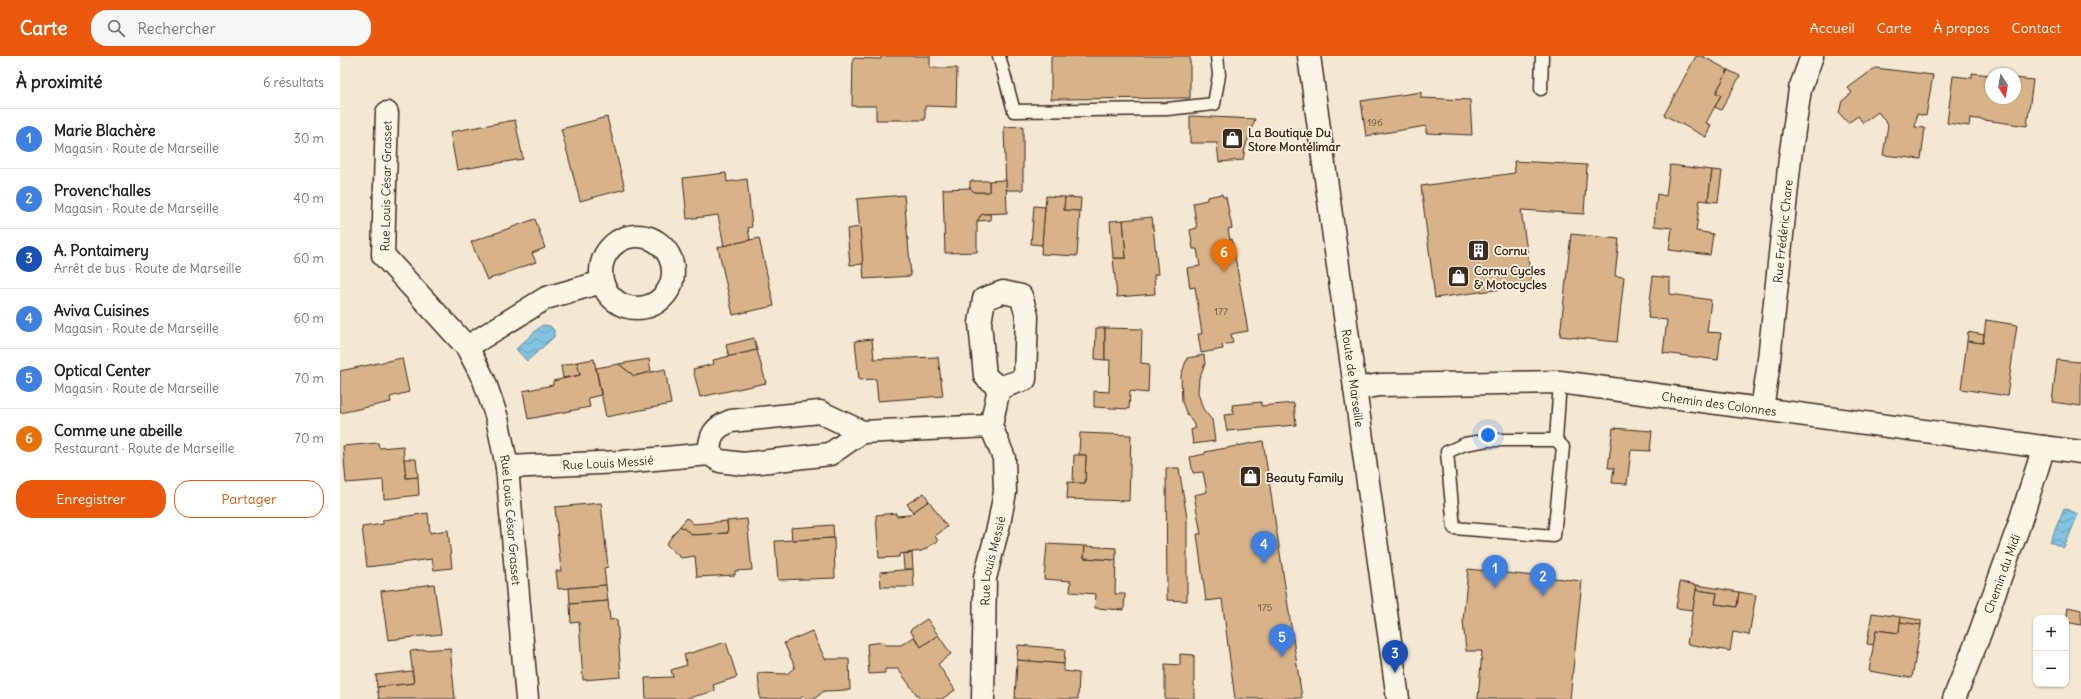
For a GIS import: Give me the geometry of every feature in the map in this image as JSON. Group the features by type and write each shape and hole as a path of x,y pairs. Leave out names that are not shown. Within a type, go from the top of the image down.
{"street":[{"name":"Route de Marseille","path":"1309,56 1398,699"},
{"name":"Rue Frédéric Chare","path":"1762,409 1769,362 1790,158 1800,89 1812,56"},
{"name":"Rue Louis César Grasset","path":"387,112 383,255 467,347 484,380 495,412 507,467 527,699"},
{"path":"467,347 546,298 602,282"},
{"name":"Chemin des Colonnes","path":"1355,389 1380,386 1560,382 2081,452"},
{"path":"709,454 709,440 714,432 722,425 732,421 820,412 862,432 991,426 999,388"},
{"name":"Rue Louis Messié","path":"983,699 985,578 1000,524 1005,492 1004,458 991,426"},
{"name":"Rue Louis Messié","path":"507,467 622,462 709,454 720,461 743,464 830,454 862,432"},
{"name":"Chemin du Midi","path":"1954,699 1977,641 2018,528 2044,447"}],"lane":[{"path":"999,56 1014,111 1168,109 1214,104 1219,76 1217,56"},
{"path":"1541,89 1542,56"},
{"path":"1556,440 1488,440 1465,444 1447,452 1454,528 1554,536 1563,447 1556,440 1560,382"}],"water":[{"path":"542,325 550,326 554,330 554,337 527,361 516,349"},
{"path":"2064,508 2078,514 2064,548 2050,542"}],"building":[{"path":"881,56 930,56 930,68 957,68 956,107 925,106 925,120 876,120 876,106 852,106 853,58 881,59"},
{"path":"1051,56 1190,56 1190,98 1051,99"},
{"path":"1696,56 1702,56 1728,70 1716,93 1721,95 1706,123 1711,125 1706,137 1664,115"},
{"path":"1875,68 1933,75 1926,116 1917,114 1915,127 1925,128 1921,159 1883,155 1888,125 1878,112 1863,123 1858,116 1848,123 1839,113 1842,101 1852,93 1848,88"},
{"path":"1728,70 1740,76 1721,110 1715,107 1721,95 1716,93"},
{"path":"1972,73 1985,74 1985,104 2021,104 2021,79 2033,80 2027,126 1970,118 1969,126 1947,123 1953,76 1972,78"},
{"path":"1421,92 1421,98 1470,100 1472,135 1426,133 1426,126 1366,136 1361,101"},
{"path":"1190,116 1255,119 1245,148 1243,160 1219,162 1217,143 1190,143"},
{"path":"607,117 625,189 580,201 561,129"},
{"path":"515,120 523,159 457,170 450,132"},
{"path":"1023,126 1023,190 1006,190 1004,127"},
{"name":"Cornu","path":"1514,161 1587,165 1584,214 1521,210 1532,285 1435,298 1421,186 1515,173"},
{"path":"1670,165 1712,170 1708,201 1700,200 1696,231 1713,234 1710,255 1669,250 1672,228 1654,226 1657,194 1666,196"},
{"path":"1712,170 1722,171 1718,202 1708,201"},
{"path":"726,173 727,182 747,179 752,227 748,228 750,240 724,246 718,215 687,219 683,178"},
{"path":"1006,180 1007,213 982,214 977,221 977,252 945,253 943,189 970,188 974,192 989,192 989,181"},
{"path":"970,181 989,181 989,192 974,192 970,188"},
{"path":"1222,194 1223,197 1226,197 1232,228 1228,229 1230,240 1232,239 1248,331 1231,334 1233,343 1222,345 1223,349 1201,353 1198,334 1202,334 1195,287 1190,288 1187,268 1200,266 1197,249 1193,249 1190,230 1197,228 1193,203 1207,200 1207,197"},
{"path":"904,195 911,276 864,279 857,199"},
{"path":"1046,196 1065,197 1064,210 1080,211 1077,256 1041,254"},
{"path":"1065,197 1081,198 1080,211 1064,210"},
{"path":"1034,206 1045,207 1042,245 1031,244"},
{"path":"982,214 990,214 991,220 977,221"},
{"path":"1152,217 1158,274 1154,275 1155,294 1117,297 1113,258 1126,258 1123,220"},
{"path":"535,219 545,248 532,253 536,262 487,280 471,242"},
{"path":"1123,220 1126,258 1113,258 1110,221"},
{"path":"860,227 863,264 850,265 847,229"},
{"path":"1571,234 1619,239 1615,276 1624,277 1617,342 1560,336"},
{"path":"759,238 774,306 733,315 718,247"},
{"path":"1653,276 1670,278 1670,294 1711,300 1707,332 1721,333 1718,360 1663,353 1667,320 1648,318"},
{"path":"1986,320 2017,325 2007,396 1961,389 1967,341 1983,343"},
{"path":"1096,328 1105,328 1105,360 1095,359"},
{"path":"1105,328 1142,329 1141,363 1149,364 1148,393 1130,391 1129,409 1094,407 1094,391 1109,392 1110,360 1105,360"},
{"path":"1968,332 1984,335 1983,343 1967,341"},
{"path":"754,338 757,350 729,357 726,345"},
{"path":"872,339 874,359 938,357 943,396 878,401 876,379 859,380 855,341"},
{"path":"757,350 766,383 700,397 693,369 714,364 713,360"},
{"path":"1204,355 1205,364 1199,378 1198,393 1203,409 1212,420 1215,441 1193,444 1191,430 1196,428 1186,412 1182,402 1181,376 1187,358"},
{"path":"402,358 409,392 390,397 391,402 340,413 340,371"},
{"path":"594,359 601,395 588,398 590,407 528,419 523,391 553,385 553,381 580,375 577,362"},
{"path":"649,359 651,372 634,376 619,364"},
{"path":"2057,360 2081,362 2081,406 2052,402"},
{"path":"577,362 580,375 563,378 561,366"},
{"path":"619,364 634,376 665,369 671,404 606,417 596,368"},
{"path":"1261,402 1261,406 1294,403 1296,425 1227,431 1224,415 1234,414 1232,405"},
{"path":"1613,428 1652,431 1650,451 1631,450 1627,484 1612,483 1614,468 1608,468"},
{"path":"1080,433 1131,435 1129,501 1067,499 1068,482 1085,483 1086,455 1079,455"},
{"path":"1263,441 1302,698 1235,699 1222,599 1206,601 1197,534 1201,534 1194,495 1207,492 1203,472 1193,473 1190,457 1205,454 1205,452"},
{"path":"378,443 379,448 403,446 406,478 418,477 419,495 384,499 383,480 346,483 343,446"},
{"path":"1074,455 1086,455 1085,483 1073,483"},
{"path":"404,459 416,459 418,477 406,478"},
{"path":"1166,468 1179,468 1187,518 1187,601 1167,600"},
{"path":"924,493 929,501 913,512 907,504"},
{"path":"929,501 947,527 935,536 938,541 922,551 899,554 899,557 879,558 876,515 896,513 896,516 909,515"},
{"path":"601,503 608,567 604,568 606,585 558,589 556,571 561,571 555,507"},
{"path":"428,513 430,533 448,530 452,568 434,570 432,559 367,567 362,527 383,524 383,520"},
{"path":"687,518 694,524 727,521 728,533 693,535 680,526"},
{"path":"747,519 752,570 735,571 735,575 697,577 695,556 681,558 666,544 680,526 693,535 728,533 727,521"},
{"path":"833,525 834,538 792,540 791,528"},
{"path":"834,538 835,578 778,580 775,541"},
{"path":"1047,544 1085,546 1084,558 1116,560 1115,594 1125,594 1124,610 1095,608 1096,594 1070,592 1071,581 1044,579"},
{"path":"1085,546 1116,548 1116,560 1084,558"},
{"path":"912,553 913,569 904,569 903,554"},
{"path":"913,569 914,587 881,587 880,572"},
{"path":"1468,569 1582,581 1570,699 1478,699 1482,651 1466,651 1463,621"},
{"path":"1680,582 1697,585 1693,610 1676,608"},
{"path":"434,584 441,634 388,640 381,591"},
{"path":"606,585 608,601 570,604 569,588"},
{"path":"1697,585 1739,592 1737,607 1715,604 1717,593 1696,590"},
{"path":"1696,590 1717,593 1715,604 1737,607 1739,592 1756,595 1749,635 1733,632 1730,651 1687,644"},
{"path":"608,601 610,620 617,619 621,677 583,680 579,622 571,623 570,604"},
{"path":"2068,607 2081,610 2081,625 2069,623 2069,615 2067,615"},
{"path":"1872,613 1901,617 1899,633 1876,630 1874,645 1867,644"},
{"path":"1901,617 1921,620 1921,625 1900,622"},
{"path":"927,619 938,635 921,647 910,630"},
{"path":"1900,622 1921,625 1912,678 1869,671 1876,630 1899,633"},
{"path":"812,631 825,659 849,659 850,690 824,691 814,699 807,699 803,696 800,699 760,699 758,673 787,674 795,667 784,643"},
{"path":"938,635 951,654 938,664 955,690 942,699 920,699 898,669 885,669 885,673 869,674 867,644 884,642 885,645 901,645 914,637 921,647"},
{"path":"726,642 737,677 713,685 715,691 684,699 646,699 645,678 673,677 671,670 687,665 684,655"},
{"path":"1018,645 1065,649 1064,664 1017,660"},
{"path":"450,648 455,699 379,699 377,687 414,683 410,651"},
{"path":"1180,654 1194,655 1194,699 1165,699 1165,664 1180,665"},
{"path":"1017,660 1064,664 1064,671 1079,673 1078,699 1015,699"},
{"path":"412,671 414,683 377,687 376,675"}],"place":[{"name":"La Boutique Du Store Montélimar","path":"1232,139"},
{"name":"Cornu","path":"1478,250"},
{"name":"Comme une abeille","path":"1224,272"},
{"name":"Cornu Cycles & Motocycles","path":"1458,277"},
{"name":"Beauty Family","path":"1250,477"},
{"name":"Aviva Cuisines","path":"1264,564"},
{"name":"Marie Blachère","path":"1495,588"},
{"name":"Provenc'halles","path":"1543,596"},
{"name":"Optical Center","path":"1282,657"},
{"name":"A. Pontaimery","path":"1395,673"}]}
